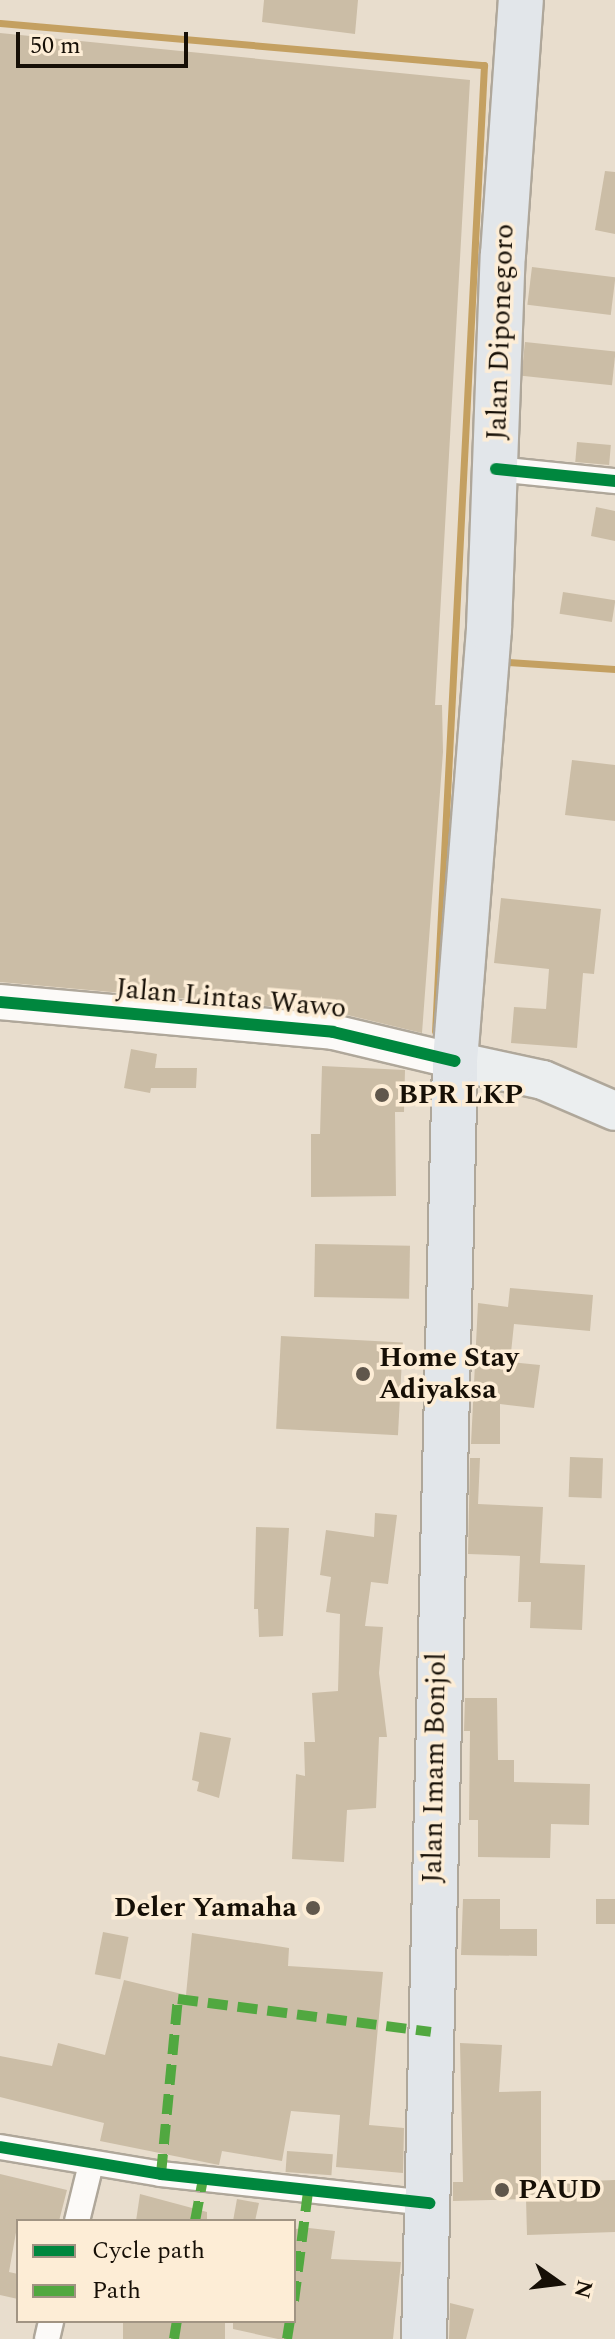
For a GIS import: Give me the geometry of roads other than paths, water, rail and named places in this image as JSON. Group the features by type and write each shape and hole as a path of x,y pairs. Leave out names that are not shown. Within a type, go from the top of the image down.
{"highway":[{"name":"Jalan Diponegoro","path":"455,1061 496,469 503,255 521,0"},
{"name":"Jalan Imam Bonjol","path":"424,2339 449,1198 455,1061"}],"main road":[{"name":"Jalan Lintas Wawo","path":"455,1061 543,1080 615,1111"}],"street":[{"path":"496,469 615,481"},
{"name":"Jalan Lintas Wawo","path":"0,1002 345,1033 455,1061"},
{"path":"0,2147 91,2164 429,2203"},
{"path":"77,2219 91,2164"}],"waterway":[{"path":"0,23 484,65 435,1031"},
{"path":"508,662 615,669"}],"place":[{"name":"BPR LKP","path":"382,1095"},
{"name":"Home Stay Adiyaksa","path":"363,1374"},
{"name":"Deler Yamaha","path":"313,1908"},
{"name":"PAUD","path":"502,2190"}]}
